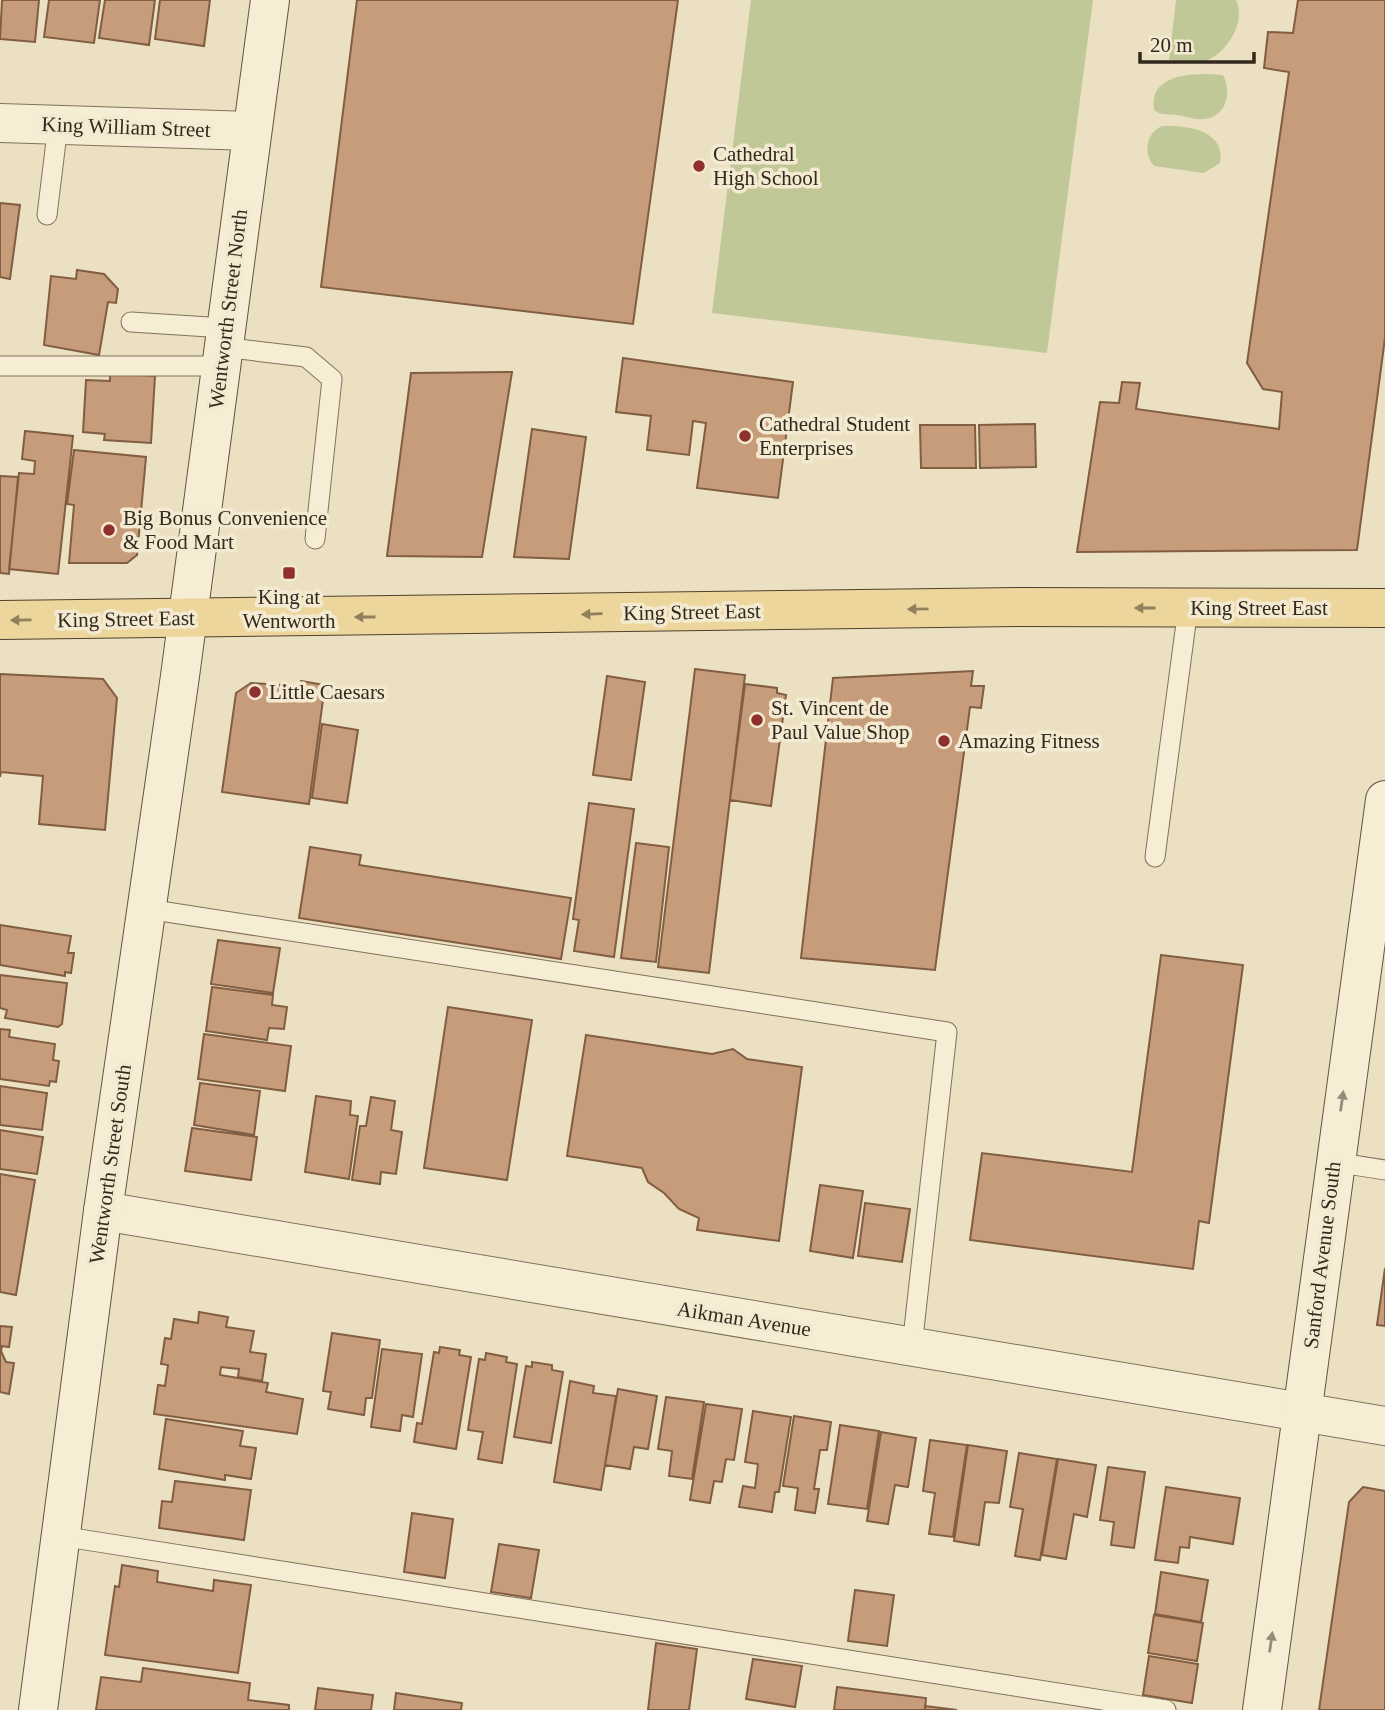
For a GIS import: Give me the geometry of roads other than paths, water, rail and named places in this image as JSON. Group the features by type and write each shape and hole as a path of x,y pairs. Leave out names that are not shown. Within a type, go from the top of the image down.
{"main road":[{"name":"King Street East","path":"0,620 1385,608"}],"street":[{"name":"Wentworth Street North","path":"187,618 270,0"},
{"name":"King William Street","path":"0,123 251,131"},
{"name":"Wentworth Street South","path":"38,1710 103,1211 187,618"},
{"name":"Sanford Avenue South","path":"1262,1710 1334,1162 1381,852 1385,800"},
{"name":"Aikman Avenue","path":"103,1211 1385,1426"}],"lane":[{"path":"47,215 58,125"},
{"path":"131,322 223,347 306,357 332,379 315,539"},
{"path":"0,366 223,347"},
{"path":"1155,857 1188,608"},
{"path":"147,909 947,1032 912,1348"},
{"path":"1334,1162 1385,1170"},
{"path":"60,1535 1166,1710"}],"place":[{"name":"Cathedral High School","path":"699,166"},
{"name":"Cathedral Student Enterprises","path":"745,436"},
{"name":"Big Bonus Convenience & Food Mart","path":"109,530"},
{"name":"King at Wentworth","path":"289,573"},
{"name":"Little Caesars","path":"255,692"},
{"name":"St. Vincent de Paul Value Shop","path":"757,720"},
{"name":"Amazing Fitness","path":"944,741"}]}
